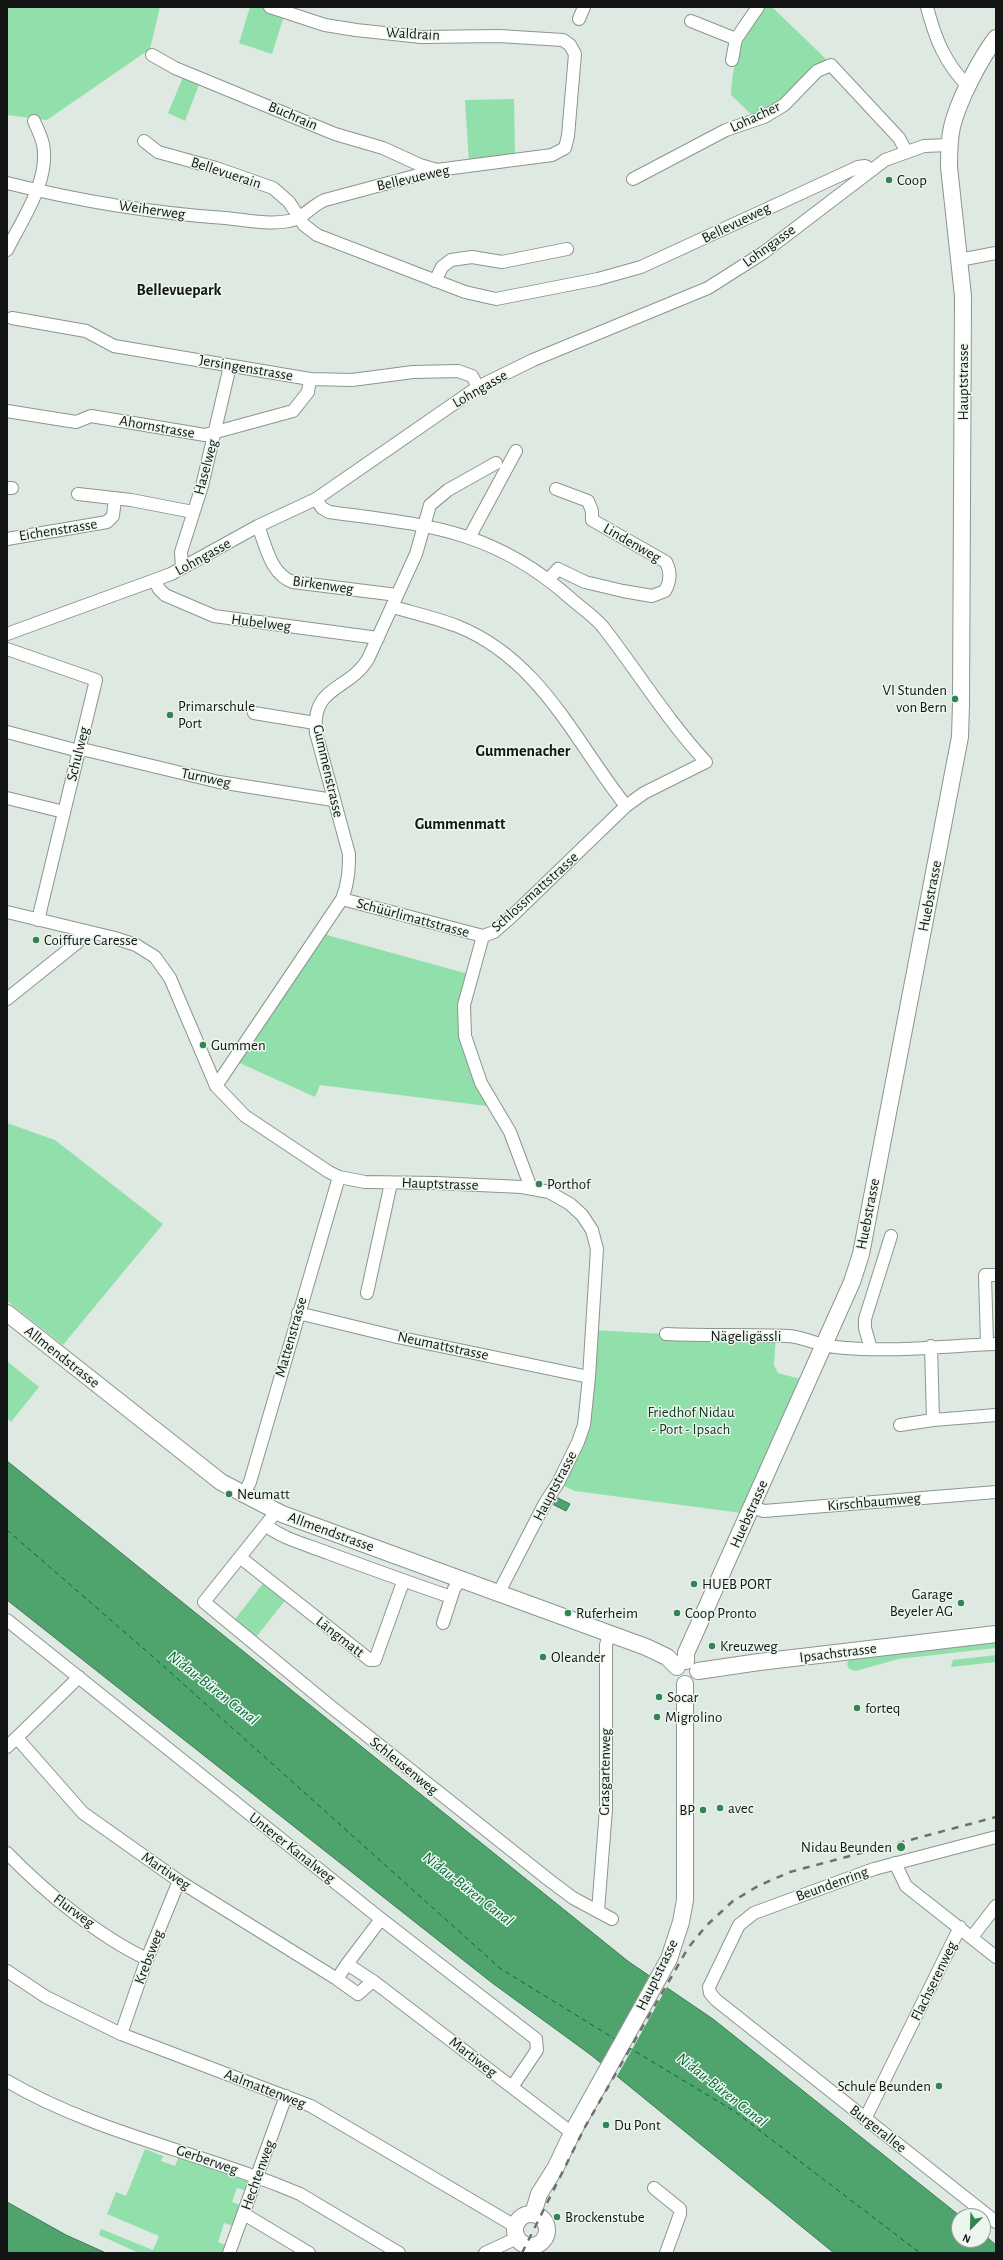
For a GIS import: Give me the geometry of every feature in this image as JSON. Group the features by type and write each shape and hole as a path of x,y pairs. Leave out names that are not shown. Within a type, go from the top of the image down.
{"main road":[{"name":"Hauptstrasse","path":"960,737 964,296 949,167 949,146 954,118 996,38"},
{"name":"Huebstrasse","path":"681,1664 825,1346 852,1282 861,1254 960,737"},
{"name":"Allmendstrasse","path":"7,1314 221,1482 243,1496 276,1512 660,1653 681,1664 675,1673 677,1679 685,1684"},
{"name":"Ipsachstrasse","path":"698,1671 996,1634"},
{"path":"681,1664 692,1662 698,1671 695,1681 685,1684"},
{"name":"Hauptstrasse","path":"533,2214 539,2194 556,2167 572,2133 666,1965 681,1922 685,1900 685,1684"},
{"path":"533,2214 544,2220 548,2230 544,2240 536,2249 526,2246 516,2232 520,2218 533,2214"}],"street":[{"name":"Waldrain","path":"270,7 326,25 356,30 421,37 499,36 559,40"},
{"path":"579,19 584,7"},
{"path":"732,60 736,39 758,7"},
{"path":"927,7 938,45 948,62 969,87"},
{"path":"691,21 736,39"},
{"name":"Bellevueweg","path":"559,40 563,40 570,45 575,54 568,136 565,148 552,155 437,170 325,200 318,203 299,218 304,225 317,235 435,281 478,296 496,299 621,273 670,255 858,167 865,166 872,169"},
{"name":"Buchrain","path":"152,55 175,68 335,134 383,148 420,165 437,170"},
{"name":"Lohacher","path":"633,179 726,130 764,117 784,105 817,71 831,64 899,138 906,151"},
{"path":"7,250 36,190 44,164 43,143 34,121"},
{"name":"Bellevuerain","path":"144,141 158,152 216,168 273,188 289,202 299,218"},
{"name":"Lohngasse","path":"7,634 86,604 155,581 182,568 258,526 316,499 478,387 533,360 708,288 763,253 885,160 906,151 924,146 949,146"},
{"name":"Weiherweg","path":"7,183 98,202 193,216 269,222 290,221 299,218"},
{"path":"435,281 442,267 451,260 472,257 502,262 567,249"},
{"path":"959,260 996,253"},
{"name":"Jersingenstrasse","path":"12,318 86,331 114,346 310,379 352,380 413,372 458,370 472,376 478,387"},
{"name":"Haselweg","path":"182,568 181,552 194,512 215,433 230,366"},
{"name":"Ahornstrasse","path":"7,411 76,422 92,416 205,436 293,411 308,392 310,379"},
{"path":"470,536 516,452"},
{"name":"Gummenstrasse","path":"216,1086 342,899 349,874 349,854 333,800 315,723 322,699 327,693 365,664 393,607 416,554 430,504 448,490 496,463"},
{"name":"Lindenweg","path":"549,579 558,569 585,582 652,596 665,591 670,578 670,569 666,562 592,520 592,511 588,501 556,489"},
{"name":"Eichenstrasse","path":"78,494 115,498 194,512"},
{"name":"Eichenstrasse","path":"7,539 107,522 113,516 115,498"},
{"path":"316,499 322,508 329,512 425,525 470,536 504,551 549,579"},
{"name":"Birkenweg","path":"258,526 277,573 284,579 293,582 397,595"},
{"name":"Schlossmattstrasse","path":"531,1188 510,1132 481,1083 465,1036 464,1005 483,936 494,932 510,918 626,806 644,793 706,762 680,734 602,626 549,579"},
{"name":"Hubelweg","path":"155,581 159,589 165,595 214,616 378,638"},
{"path":"393,607 457,626 493,645 517,663 553,701 603,777 626,806"},
{"name":"Schulweg","path":"7,649 96,680 38,920"},
{"path":"254,713 315,723"},
{"name":"Turnweg","path":"7,732 79,751 86,750 222,782 333,800"},
{"path":"7,798 64,812"},
{"name":"Schüürlimattstrasse","path":"342,899 483,936"},
{"name":"Hauptstrasse","path":"7,912 136,945 155,957 170,978 216,1086 245,1116 339,1177 365,1182 435,1183 531,1188 549,1192 570,1204 582,1215 592,1230 597,1249 585,1420 578,1442 498,1594"},
{"path":"7,999 78,942 82,930"},
{"name":"Mattenstrasse","path":"243,1496 250,1482 298,1313 339,1177"},
{"path":"367,1294 391,1182"},
{"path":"871,1349 865,1328 866,1319 891,1236"},
{"path":"992,1344 985,1275 996,1275"},
{"name":"Neumattstrasse","path":"298,1313 398,1337 589,1377"},
{"name":"Nägeligässli","path":"666,1334 710,1337 801,1337 825,1346 871,1349 992,1344"},
{"path":"931,1346 933,1420"},
{"path":"900,1425 933,1420 996,1415"},
{"name":"Kirschbaumweg","path":"752,1507 764,1511 996,1492"},
{"path":"241,1558 267,1526 276,1512"},
{"path":"267,1526 274,1532 403,1582 451,1597"},
{"name":"Längmatt","path":"241,1558 370,1660 375,1660 403,1582"},
{"name":"Schleusenweg","path":"241,1558 204,1602 505,1846 573,1898 612,1919"},
{"path":"443,1623 451,1597 460,1580"},
{"name":"Unterer Kanalweg","path":"7,1620 382,1919 536,2039 537,2050 512,2087"},
{"name":"Grasgartenweg","path":"598,1911 606,1808 606,1645 609,1634"},
{"path":"7,1747 79,1677"},
{"name":"Martiweg","path":"17,1738 83,1813 180,1881 337,1979 358,1994 373,1981"},
{"name":"Beundenring","path":"709,1987 734,1933 742,1921 769,1907 895,1863 996,1837"},
{"name":"Flurweg","path":"7,1853 33,1879 78,1915 132,1951 147,1959"},
{"name":"Flachserenweg","path":"865,2119 960,1927 906,1886 895,1863"},
{"name":"Krebsweg","path":"121,2034 147,1959 180,1881"},
{"path":"972,1937 996,1906"},
{"path":"337,1979 346,1964 382,1919"},
{"path":"960,1927 996,1957"},
{"name":"Martiweg","path":"346,1964 373,1981 572,2133"},
{"name":"Aalmattenweg","path":"7,1971 46,1997 121,2034 286,2096 334,2118 516,2232"},
{"name":"Burgerallee","path":"709,1987 710,1993 716,2000 996,2222"},
{"name":"Gerberweg","path":"7,2081 32,2094 95,2121 257,2177 300,2194 399,2253"},
{"name":"Hechtenweg","path":"229,2253 286,2096"},
{"path":"654,2188 680,2209 680,2214 666,2253"},
{"path":"244,2214 309,2253"},
{"path":"485,2253 516,2232"}],"green space":[{"path":"7,7 160,7 150,49 47,120 7,115"},
{"path":"250,7 261,7 284,16 272,54 239,43"},
{"path":"762,7 772,7 827,60 776,108 754,117 731,95 734,70 739,48 743,38"},
{"path":"184,75 200,82 185,121 168,113"},
{"path":"514,99 515,156 469,164 465,100"},
{"path":"342,899 327,935 472,975 465,1036 495,1107 320,1085 315,1097 233,1060"},
{"path":"7,1123 55,1140 163,1224 63,1345 7,1301"},
{"name":"Friedhof Nidau - Port - Ipsach","path":"592,1330 666,1334 776,1336 774,1365 778,1373 804,1380 749,1514 575,1491 558,1483 578,1442"},
{"path":"8,1362 39,1387 11,1422 7,1418"},
{"path":"265,1581 287,1598 253,1641 232,1623"},
{"path":"996,1639 996,1648 898,1659 856,1671 849,1669 847,1664 849,1660"},
{"path":"996,1655 996,1662 951,1667 953,1660"},
{"path":"145,2149 163,2156 161,2161 175,2166 179,2156 245,2178 249,2185 247,2191 237,2188 232,2202 240,2205 234,2226 224,2223 218,2242 227,2246 224,2253 139,2253 99,2235 101,2229 153,2250 159,2236 107,2214 116,2192 126,2196"}],"water":[{"name":"Nidau-Büren Canal","path":"7,1461 629,1962 713,2019 951,2209 951,2248 991,2248 991,2241 996,2245 996,2253 834,2253 591,2055 491,1982 7,1600"},
{"path":"558,1498 570,1504 566,1511 554,1505"},
{"path":"7,2202 66,2235 106,2253 7,2253"}],"pier":[{"path":"650,1975 667,1987 616,2078 600,2065"}],"ferry route":[{"path":"7,1530 151,1655 501,1969 615,2039"},
{"path":"628,2047 734,2111 920,2253"}],"railway":[{"path":"522,2253 585,2127 688,1948 706,1926 733,1901 758,1886 790,1872 996,1817"}],"place":[{"name":"Coop","path":"889,180"},
{"name":"VI Stunden von Bern","path":"955,699"},
{"name":"Primarschule Port","path":"170,715"},
{"name":"Coiffure Caresse","path":"36,940"},
{"name":"Gummen","path":"203,1045"},
{"name":"Porthof","path":"539,1184"},
{"name":"Neumatt","path":"229,1494"},
{"name":"HUEB PORT","path":"694,1584"},
{"name":"Garage Beyeler AG","path":"961,1603"},
{"name":"Ruferheim","path":"568,1613"},
{"name":"Coop Pronto","path":"677,1613"},
{"name":"Kreuzweg","path":"712,1646"},
{"name":"Oleander","path":"543,1657"},
{"name":"Socar","path":"659,1697"},
{"name":"forteq","path":"857,1708"},
{"name":"Migrolino","path":"657,1717"},
{"name":"avec","path":"720,1808"},
{"name":"BP","path":"703,1810"},
{"name":"Nidau Beunden","path":"901,1847"},
{"name":"Schule Beunden","path":"939,2086"},
{"name":"Du Pont","path":"606,2125"},
{"name":"Brockenstube","path":"557,2217"}],"district":[{"name":"Bellevuepark","path":"179,290"},
{"name":"Gummenacher","path":"523,751"},
{"name":"Gummenmatt","path":"460,824"}]}
